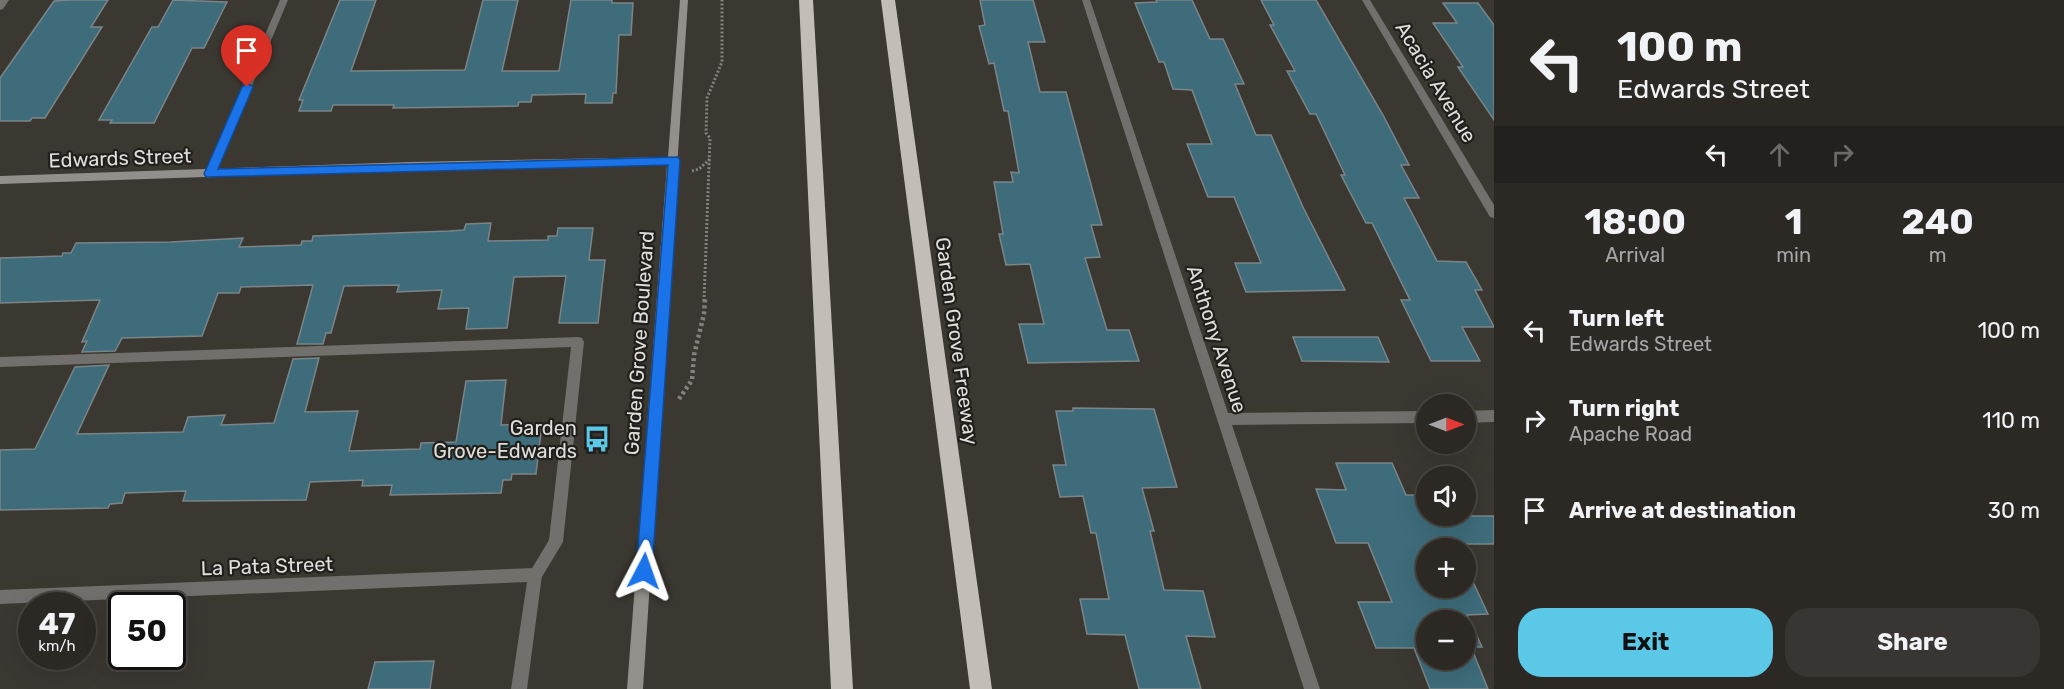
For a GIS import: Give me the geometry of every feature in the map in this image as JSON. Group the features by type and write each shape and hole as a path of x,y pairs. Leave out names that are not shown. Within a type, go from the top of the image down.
{"highway":[{"path":"806,0 842,689"},
{"name":"Garden Grove Freeway","path":"888,0 981,689"}],"main road":[{"name":"Garden Grove Boulevard","path":"635,689 684,0"},
{"name":"Edwards Street","path":"0,180 674,160"}],"street":[{"path":"0,7 5,0"},
{"path":"210,174 284,0"},
{"name":"Anthony Avenue","path":"1086,0 1312,689"},
{"name":"Acacia Avenue","path":"1366,0 1494,214"},
{"path":"0,362 578,342 556,543 535,575 519,689"},
{"path":"1476,417 1494,416"},
{"path":"1223,419 1416,417"},
{"name":"La Pata Street","path":"0,597 535,575"}],"path":[{"path":"692,380 694,355 704,314 710,138 706,133 707,98 722,62 722,0"}],"building":[{"path":"108,0 91,27 102,27 45,118 32,118 30,121 0,121 0,78 54,1"},
{"path":"173,0 227,2 204,48 192,48 154,123 110,123 112,120 99,120 152,27 158,27"},
{"path":"340,0 376,0 351,71 465,70 483,0 518,0 502,71 559,71 571,0 612,0 612,3 633,3 631,35 619,35 616,93 613,93 612,103 585,103 586,94 532,95 531,102 519,102 518,106 393,108 394,105 333,105 331,111 299,111 303,100 299,100"},
{"path":"980,0 1033,0 1045,42 1028,42 1040,92 1066,92 1102,225 1091,225 1100,257 1085,258 1107,330 1129,330 1139,361 1028,363 1019,324 1044,324 1030,264 1006,265 999,234 1003,234 994,182 1013,182 1011,172 1019,173 1008,111 1004,111 994,63 989,64 979,26 985,25"},
{"path":"1156,0 1192,0 1210,39 1223,39 1244,84 1235,84 1256,135 1271,135 1303,207 1345,290 1246,292 1235,263 1261,263 1234,197 1208,197 1187,144 1212,144 1192,90 1173,89 1164,62 1159,62 1135,3 1157,2"},
{"path":"1261,0 1316,0 1383,115 1409,165 1401,165 1419,198 1404,198 1437,261 1466,262 1482,290 1475,290 1494,327 1462,327 1480,361 1431,361 1401,300 1410,300 1372,223 1366,223 1341,175 1345,175 1316,114 1310,114 1287,71 1295,71 1270,25 1274,25"},
{"path":"1443,3 1478,3 1494,25 1494,120 1458,67 1463,67 1433,23 1457,23"},
{"path":"491,223 488,241 548,240 548,236 557,236 558,228 593,228 589,260 605,260 598,323 559,323 566,276 514,277 507,328 466,329 469,308 438,309 442,290 397,292 399,285 344,286 331,333 326,333 323,344 297,344 313,285 241,287 239,293 218,293 202,336 122,338 115,351 82,352 87,341 82,342 100,300 0,303 0,258 62,256 63,253 71,253 76,243 171,242 243,238 239,247 301,245 302,241 312,241 313,236 464,230 466,224"},
{"path":"1293,337 1378,337 1389,362 1302,361"},
{"path":"319,358 305,412 358,411 349,451 420,449 421,443 456,442 466,381 506,380 501,425 542,424 536,474 512,474 511,480 503,480 501,493 390,495 392,485 362,486 363,480 310,482 306,500 183,501 186,491 125,493 122,503 110,504 108,508 0,510 0,450 35,449 75,367 109,365 77,434 183,432 188,417 225,415 221,425 274,423 293,359"},
{"path":"1073,408 1154,409 1177,487 1142,488 1154,531 1150,531 1164,590 1203,591 1215,637 1186,636 1201,689 1139,689 1125,635 1087,634 1080,599 1109,599 1096,533 1091,533 1083,496 1060,497 1053,465 1066,465 1056,411 1073,411"},
{"path":"1336,463 1392,463 1406,495 1416,495 1416,526 1476,526 1476,516 1494,516 1494,544 1476,544 1476,538 1416,538 1416,598 1476,598 1476,588 1488,614 1476,615 1476,610 1416,610 1416,653 1414,648 1376,648 1358,602 1392,602 1368,543 1336,543 1316,489 1346,490"},
{"path":"1476,634 1482,647 1476,647"},
{"path":"1476,659 1488,689 1430,689 1423,670 1476,670"},
{"path":"434,661 430,689 368,689 375,662"}],"place":[{"name":"Garden Grove-Edwards","path":"597,439"}],"route":[{"path":"247,87 210,174 411,166 674,160 644,571"}]}
